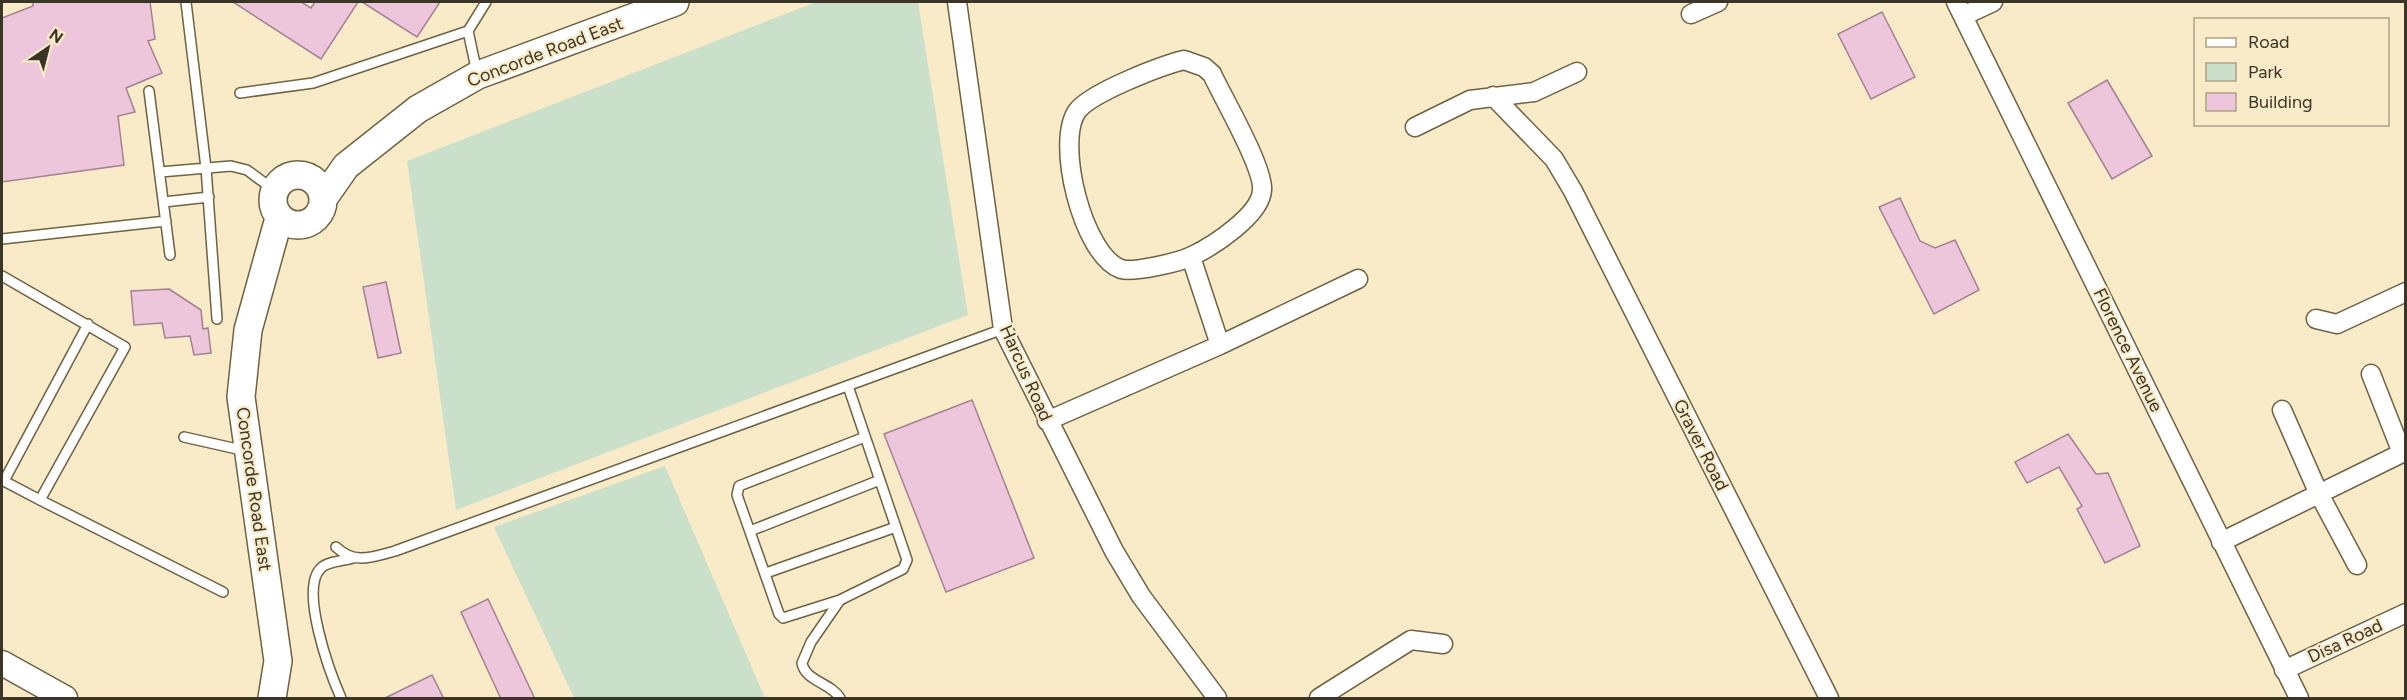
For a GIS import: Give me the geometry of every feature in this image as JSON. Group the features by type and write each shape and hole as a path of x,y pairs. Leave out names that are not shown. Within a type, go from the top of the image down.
{"main road":[{"name":"Concorde Road East","path":"323,199 346,166 418,109 478,75 675,2"},
{"name":"Concorde Road East","path":"300,174 337,155 385,120 418,109"},
{"path":"300,174 314,180 319,185 323,199 319,214 306,224 289,224 279,218 273,206 274,190 284,177 300,174"},
{"name":"Concorde Road East","path":"272,699 278,661 241,397 248,330 279,218"},
{"name":"Concorde Road East","path":"261,281 285,246 306,224"},
{"path":"278,661 294,699"}],"street":[{"name":"Harcus Road","path":"961,2 1003,329 1114,551 1141,596 1217,699"},
{"path":"1691,14 1718,2"},
{"path":"1960,9 1993,2"},
{"name":"Florence Avenue","path":"1960,9 2299,699"},
{"path":"1184,60 1204,67 1212,74 1261,177 1263,189 1260,200 1249,217 1191,257 1133,270 1122,269 1109,262 1100,253 1078,204 1069,138 1076,112 1091,98 1184,60"},
{"path":"1415,128 1470,100 1534,92 1577,72"},
{"name":"Graver Road","path":"1493,96 1554,159 1573,191 1829,699"},
{"path":"1191,257 1220,345"},
{"path":"1047,421 1220,345 1358,279"},
{"path":"2316,319 2337,324 2406,292"},
{"path":"2221,542 2318,492 2404,456 2371,374"},
{"path":"2282,410 2318,492 2357,565"},
{"name":"Disa Road","path":"2284,670 2406,612"},
{"path":"1319,699 1411,640 1443,644"},
{"path":"2,663 54,696"}],"lane":[{"path":"186,2 209,197 217,319"},
{"path":"240,93 313,83 468,31 486,2"},
{"path":"468,31 478,75"},
{"path":"149,91 170,255"},
{"path":"160,172 231,166 247,170 274,190"},
{"path":"164,202 209,197"},
{"path":"2,239 166,221"},
{"path":"2,276 125,347 40,500"},
{"path":"88,324 3,481 223,592"},
{"path":"341,699 312,603 313,585 319,570 325,565 353,558 363,559 469,525 1003,329"},
{"path":"848,386 907,560 906,567 840,600 783,618 779,614 737,495 739,486 865,437"},
{"path":"184,437 249,452"},
{"path":"750,531 880,480"},
{"path":"766,573 896,527"},
{"path":"336,547 353,558"},
{"path":"840,600 811,642 802,663 806,673 831,688 840,699"}],"green space":[{"path":"816,2 918,2 968,315 456,510 407,161"},
{"path":"665,466 765,698 574,698 494,527"}],"building":[{"path":"33,2 150,2 155,39 148,41 162,73 126,88 135,112 118,116 124,165 2,182 2,18 33,6"},
{"path":"233,2 301,2 311,8 315,2 358,2 321,59"},
{"path":"362,2 440,2 417,37"},
{"path":"1882,12 1915,77 1871,99 1838,34"},
{"path":"2107,80 2152,156 2112,179 2068,103"},
{"path":"1900,198 1920,241 1935,248 1955,240 1979,290 1934,314 1879,207"},
{"path":"386,282 401,353 378,358 363,287"},
{"path":"169,289 201,310 203,329 208,328 211,353 194,355 190,336 165,338 162,323 134,325 131,291"},
{"path":"972,400 1034,558 946,592 884,434"},
{"path":"2068,434 2096,474 2108,473 2140,546 2105,563 2077,509 2082,506 2059,467 2027,483 2015,462"},
{"path":"488,599 535,699 501,699 461,612"},
{"path":"432,675 444,699 383,699"}]}
